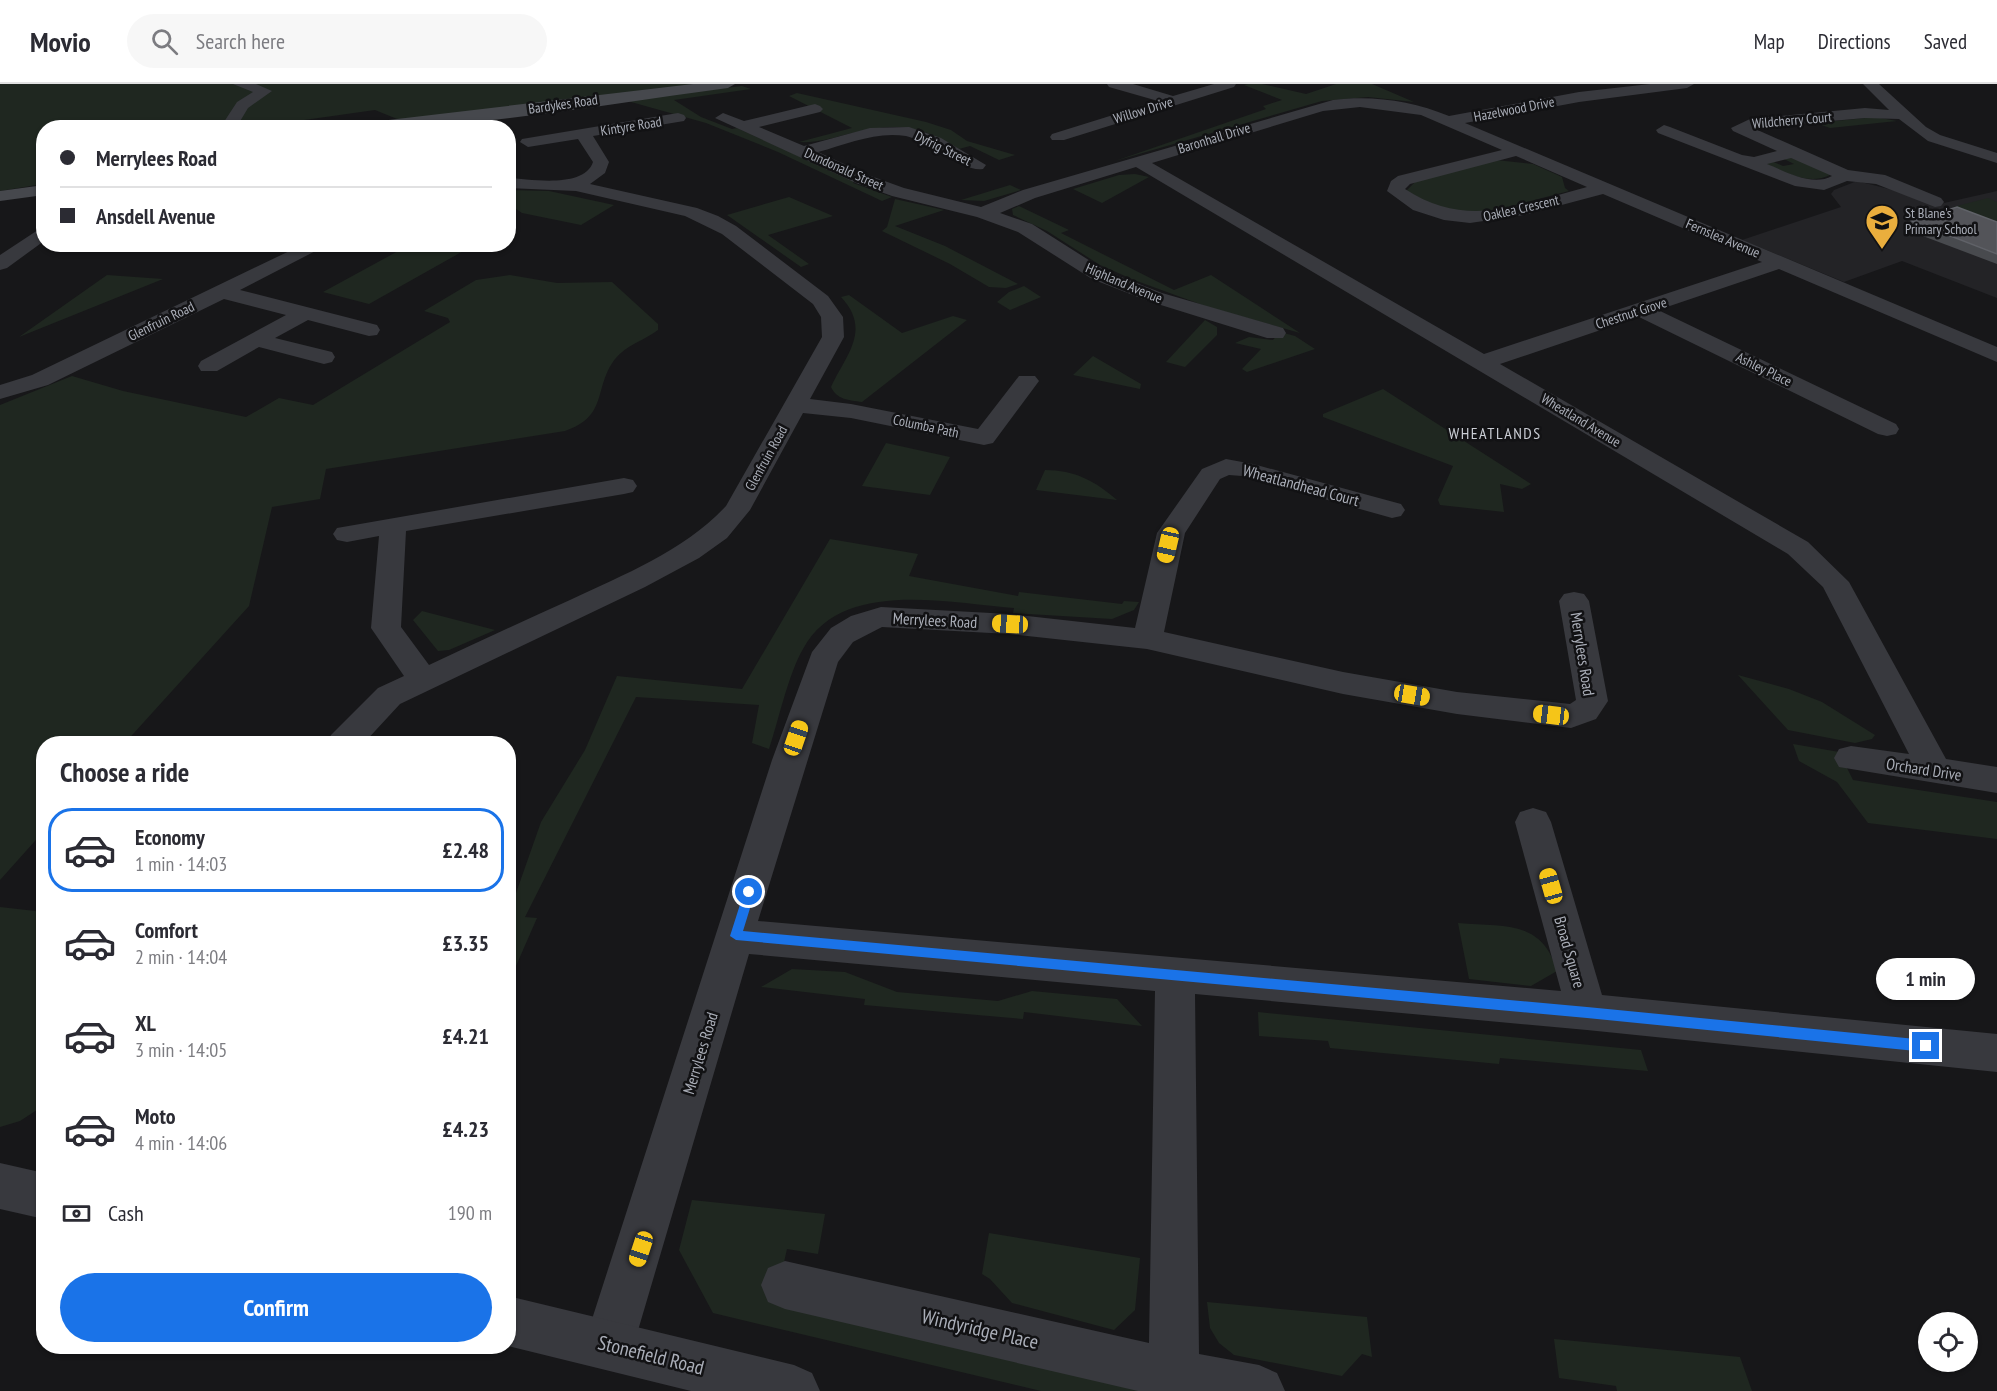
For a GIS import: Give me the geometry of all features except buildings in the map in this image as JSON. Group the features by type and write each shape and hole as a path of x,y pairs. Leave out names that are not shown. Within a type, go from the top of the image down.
{"main road":[{"name":"Bardykes Road","path":"439,120 728,84"},
{"path":"0,196 36,191"}],"street":[{"path":"233,120 242,105 265,91 240,84"},
{"path":"1114,84 1148,92 1172,101"},
{"name":"Willow Drive","path":"1058,137 1076,126 1229,84"},
{"name":"Hazelwood Drive","path":"1448,122 1520,106 1651,85 1687,84"},
{"path":"1870,84 1920,130 1934,138 1997,159"},
{"name":"Baronhall Drive","path":"983,213 1029,194 1335,103 1389,103 1426,112 1448,122"},
{"path":"744,126 815,109"},
{"name":"Wildcherry Court","path":"1904,115 1854,114 1750,124 1739,128 1844,175 1879,179 1935,202"},
{"name":"Dundonald Street","path":"723,117 879,186 983,213"},
{"name":"Kintyre Road","path":"528,142 678,118"},
{"name":"Fernslea Avenue","path":"1448,122 1997,355"},
{"name":"Dyfrig Street","path":"803,151 878,131 898,130 916,134 977,165"},
{"name":"Wildcherry Court","path":"1664,130 1738,160 1754,162 1793,152"},
{"name":"Kintyre Road","path":"576,186 599,169 601,162 583,133"},
{"path":"1975,151 1997,147"},
{"name":"Oaklea Crescent","path":"1518,151 1404,180 1397,184 1396,191 1431,212 1467,219 1491,216 1603,188"},
{"name":"Wheatland Avenue","path":"1137,161 1483,362 1805,555 1835,582 1934,769"},
{"name":"Wildcherry Court","path":"1754,162 1756,165 1807,184 1820,184 1840,179 1844,175"},
{"name":"Glenfruin Road","path":"352,736 389,696 635,581 689,552 717,532 737,510 833,337 832,317 821,300 729,230 711,220 691,212 576,186 516,183"},
{"name":"Highland Avenue","path":"983,213 1025,228 1099,275 1176,305 1275,333"},
{"path":"0,264 36,238"},
{"name":"Glenfruin Road","path":"0,393 40,380 304,252"},
{"name":"Chestnut Grove","path":"1483,362 1779,263"},
{"path":"222,292 369,330"},
{"name":"Ashley Place","path":"1641,310 1887,429"},
{"path":"209,366 305,313"},
{"path":"256,340 324,357"},
{"name":"Columba Path","path":"797,405 851,411 984,438 1027,381"},
{"name":"Wheatlandhead Court","path":"1147,639 1171,533 1211,474 1226,467 1244,469 1392,510"},
{"path":"347,534 624,486"},
{"path":"393,525 386,628 423,680"},
{"name":"Merrylees Road","path":"609,1344 789,760 823,659 842,636 862,623 880,617 1010,624 1147,639 1343,683 1457,703 1571,716 1585,711 1592,701 1574,601"},
{"name":"Orchard Drive","path":"1851,758 1997,780"},
{"name":"Broad Square","path":"1533,822 1587,1012"},
{"path":"736,936 1587,1012 1997,1053"},
{"path":"1174,1374 1175,977"},
{"name":"Windyridge Place","path":"785,1285 1174,1374 1259,1391"},
{"name":"Stonefield Road","path":"516,1323 794,1391"}],"shaded area":[{"path":"0,84 698,84 410,120 400,120 375,110 304,120 36,120 36,185 0,191"},
{"path":"1262,84 1306,94 1336,84 1372,84 1414,102 1368,97 1322,101 1115,161 1266,109 1263,106 1282,100 1244,85"},
{"path":"742,86 751,89 674,100 701,117 732,129 737,128 855,181 853,183 892,197 882,201 778,152 706,123 624,100"},
{"path":"797,93 926,122 951,130 967,141 1015,155 999,160 970,146 959,149 929,134 903,127 877,128 811,142 799,142 852,128 789,96"},
{"path":"1875,117 1897,121 1830,128 1816,123"},
{"path":"1789,157 1831,173 1822,178 1806,178 1789,174 1766,164 1769,160 1783,166 1794,164 1782,158"},
{"path":"1496,160 1533,164 1562,177 1565,188 1569,191 1488,212 1447,212 1406,191 1416,181"},
{"path":"1135,174 1149,177 1102,203 1073,189 1119,175"},
{"name":"St Blane's Primary School","path":"1857,181 1893,190 1935,205 1997,191 1997,298 1902,261 1844,282 1742,240 1841,207 1831,194 1834,190"},
{"path":"1010,185 1021,190 984,201 961,200"},
{"path":"516,190 549,191 614,205 581,225 522,213 516,209"},
{"path":"789,197 833,216 768,235 809,264 801,267 727,215"},
{"path":"1988,198 1997,202 1997,224 1953,207"},
{"path":"895,199 944,210 895,226 945,246 1018,284 1006,288 989,287 950,264 882,231 887,227"},
{"path":"1019,206 1069,230 1061,233 1174,290 1211,275 1300,333 1208,307 1100,265 1047,231 1013,215 1012,209"},
{"path":"396,252 462,252 369,304 323,292"},
{"path":"107,275 163,279 19,337"},
{"path":"510,275 557,283 612,282 658,324 658,330 625,350 615,359 608,370 594,409 579,425 565,431 326,469 320,499 272,507 249,606 131,736 36,736 36,840 0,880 0,405 72,376 123,391 246,417 279,398 313,405 450,322 448,318 424,311 476,280"},
{"path":"1024,286 1041,297 1010,310 997,302 1009,292"},
{"path":"849,295 902,333 953,316 967,320 862,402 848,400 837,395 831,387 849,353 855,332 855,320 841,297"},
{"path":"1205,320 1217,327 1217,335 1185,367 1166,362"},
{"path":"1280,332 1295,336 1315,349 1247,372 1242,369 1261,349 1235,343 1249,337 1273,340"},
{"path":"1093,356 1141,384 1140,389 1073,375"},
{"path":"1383,389 1531,484 1522,489 1500,484 1504,512 1440,505 1438,500 1453,466 1323,417 1323,414"},
{"path":"886,443 950,457 930,495 862,486"},
{"path":"1045,470 1075,474 1101,487 1117,500 1036,490"},
{"path":"830,539 918,554 909,576 1018,596 1019,592 1122,604 1124,601 1139,602 1134,610 1112,619 1013,613 1014,608 928,600 898,600 869,604 843,612 820,627 803,649 788,684 769,749 752,743 759,705 636,697 525,917 537,918 516,966 516,893 541,822 585,750 617,676 742,689"},
{"path":"422,611 495,630 449,650 438,651 413,620"},
{"path":"1738,675 1789,689 1822,702 1875,735 1872,739 1855,743 1788,730"},
{"path":"1793,744 1839,752 1853,780 1997,802 1997,839 1868,823 1837,782 1799,761"},
{"path":"0,907 36,911 36,1111 20,1121 0,1127"},
{"path":"1458,923 1505,926 1531,934 1542,942 1557,971 1531,986 1469,979"},
{"path":"792,969 845,972 897,992 998,1001 1032,991 1117,999 1142,1026 1024,1012 1023,1019 864,1005 865,999 761,987"},
{"path":"1258,1012 1641,1050 1648,1071 1500,1058 1499,1064 1330,1048 1328,1041 1259,1036"},
{"path":"692,1200 825,1214 818,1254 787,1249 775,1302 1163,1391 1041,1391 713,1313 679,1250"},
{"path":"989,1233 1140,1258 1135,1310 1114,1330 1012,1303 990,1279 982,1274"},
{"path":"1207,1302 1367,1317 1372,1357 1362,1354 1342,1376 1234,1355 1219,1343 1210,1328"},
{"path":"1554,1339 1740,1357 1752,1391 1617,1391 1616,1386 1559,1378"}],"place":[{"name":"St Blane's Primary School","path":"1882,250"}],"district":[{"name":"WHEATLANDS","path":"1495,433"}],"route":[{"path":"749,892 736,936 1587,1012 1926,1046"}]}
